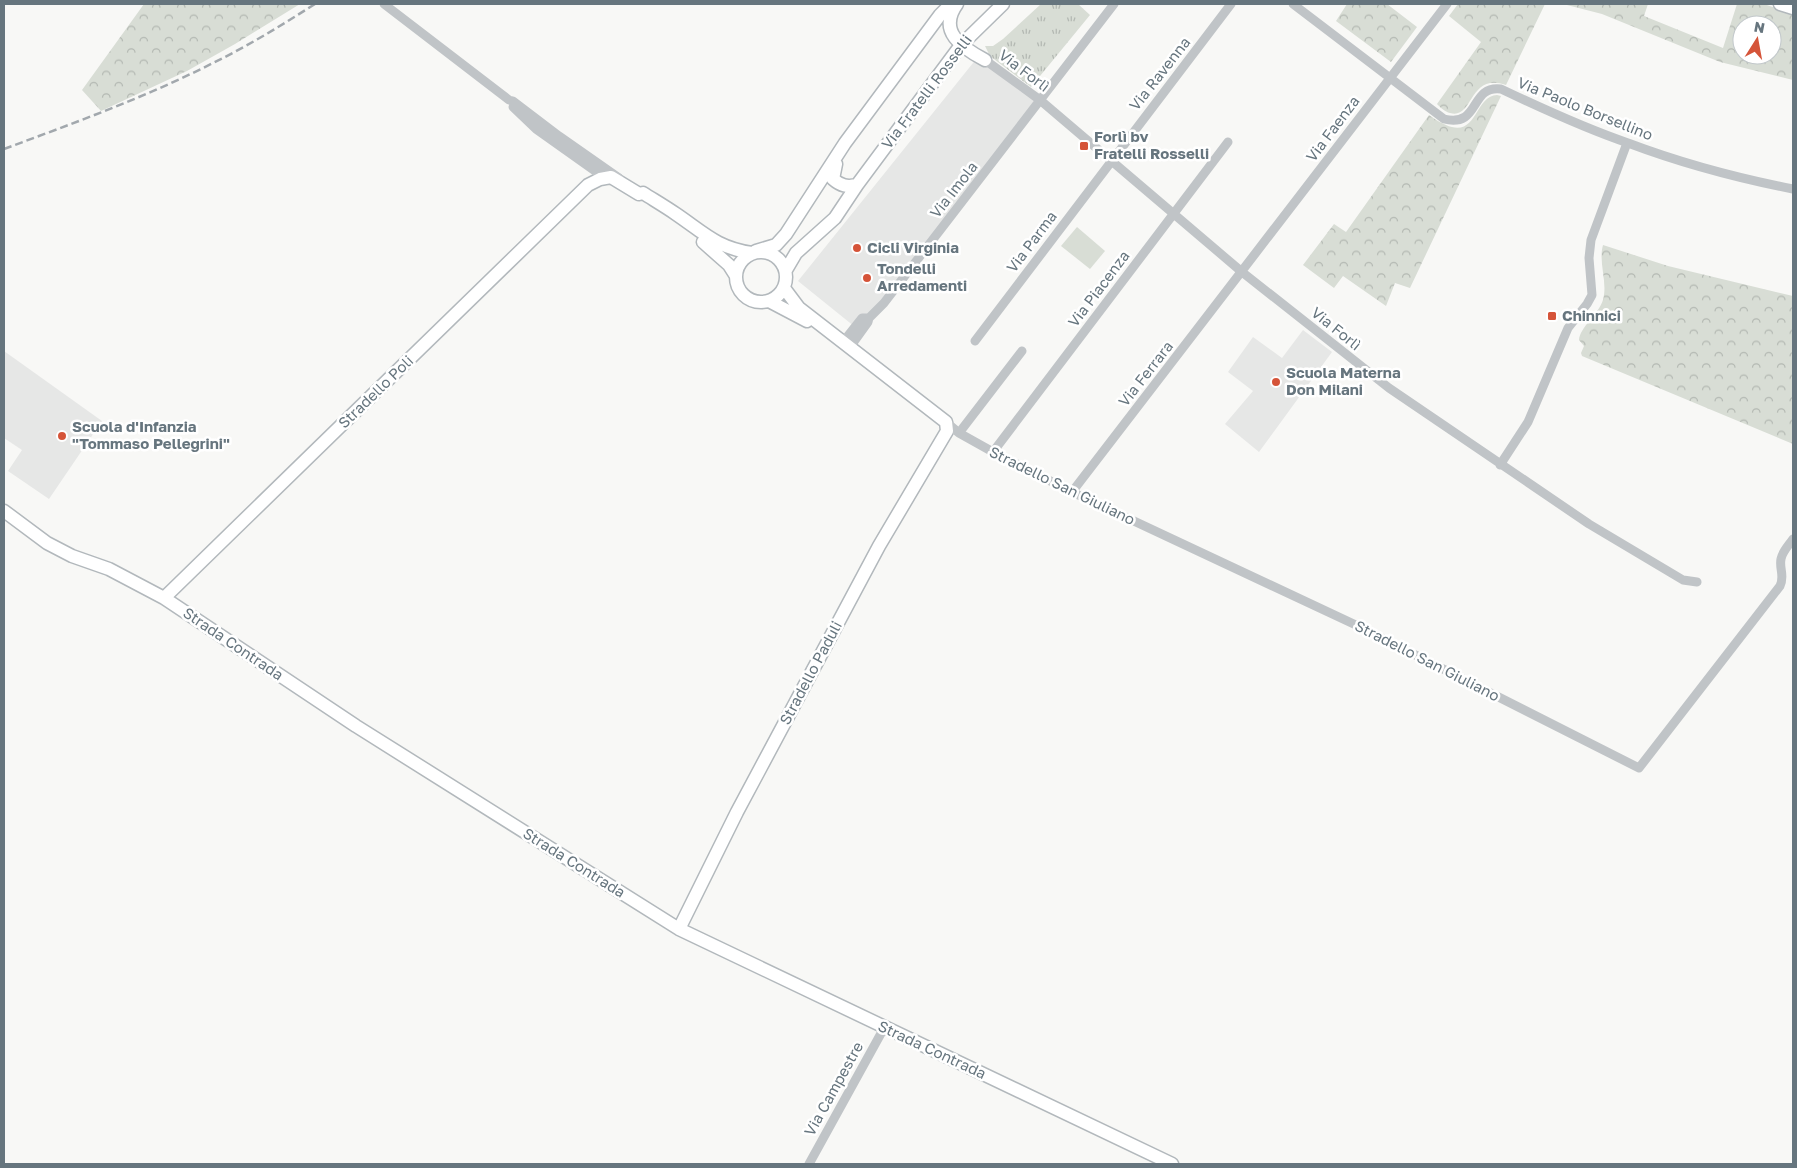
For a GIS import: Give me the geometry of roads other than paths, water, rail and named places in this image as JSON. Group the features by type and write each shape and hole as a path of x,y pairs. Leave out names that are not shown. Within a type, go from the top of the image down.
{"street":[{"path":"384,4 509,100 513,100 605,169 716,242 728,248 768,252 775,255 782,262 786,270 786,284 784,288 776,298 770,301 760,302 748,298 738,288 736,276 729,265 688,230 570,154 536,129 510,104 509,100"},
{"path":"736,276 740,262 754,252 776,245 786,234 845,143 940,15 951,4"},
{"path":"957,4 953,9 949,22 951,33 961,45 980,57"},
{"name":"Via Fratelli Rosselli","path":"786,270 796,253 834,218 961,45 1002,4"},
{"name":"Via Imola","path":"842,341 868,322 869,318 884,303 1114,4"},
{"name":"Via Ravenna","path":"1111,161 1231,4"},
{"name":"Via Paolo Borsellino","path":"1293,4 1444,119 1451,121 1467,117 1483,93 1491,89 1501,89 1627,143 1747,179 1793,189"},
{"name":"Via Faenza","path":"1242,272 1447,4"},
{"path":"1780,4 1793,8"},
{"path":"978,27 975,44 980,57"},
{"path":"920,100 925,100 956,61 980,57"},
{"name":"Via Forlì","path":"980,57 1040,100 1242,272 1389,388 1589,524 1683,580 1696,582"},
{"path":"551,130 553,136 570,149 570,154"},
{"name":"Via Piacenza","path":"993,452 1228,142"},
{"path":"845,143 834,167 833,179 844,186 857,185"},
{"path":"1500,465 1528,422 1568,328 1592,295 1589,258 1592,240 1627,143"},
{"name":"Via Parma","path":"975,340 1111,161"},
{"path":"585,164 588,170 588,185"},
{"path":"605,178 611,178 639,194 643,193"},
{"name":"Stradello Poli","path":"164,598 588,185 605,178"},
{"name":"Via Ferrara","path":"1072,492 1242,272"},
{"name":"Stradello San Giuliano","path":"784,288 799,308 959,433 1072,492 1358,626 1639,768 1780,586 1783,574 1782,554 1793,538"},
{"name":"Stradello San Giuliano","path":"770,301 842,341"},
{"path":"959,433 1022,351"},
{"name":"Stradello Paduli","path":"679,929 737,812 879,546 945,438 947,431 946,422"},
{"name":"Strada Contrada","path":"4,511 47,543 72,556 109,569 164,598 356,726 679,929 1172,1164"},
{"name":"Via Campestre","path":"809,1164 884,1028"}],"railway":[{"path":"4,149 110,109 188,75 252,42 315,4"}],"place":[{"name":"Forlì bv Fratelli Rosselli","path":"1084,146"},
{"name":"Cicli Virginia","path":"857,248"},
{"name":"Tondelli Arredamenti","path":"867,278"},
{"name":"Chinnici","path":"1552,316"},
{"name":"Scuola Materna Don Milani","path":"1276,382"},
{"name":"Scuola d'Infanzia \"Tommaso Pellegrini\"","path":"62,436"}]}
